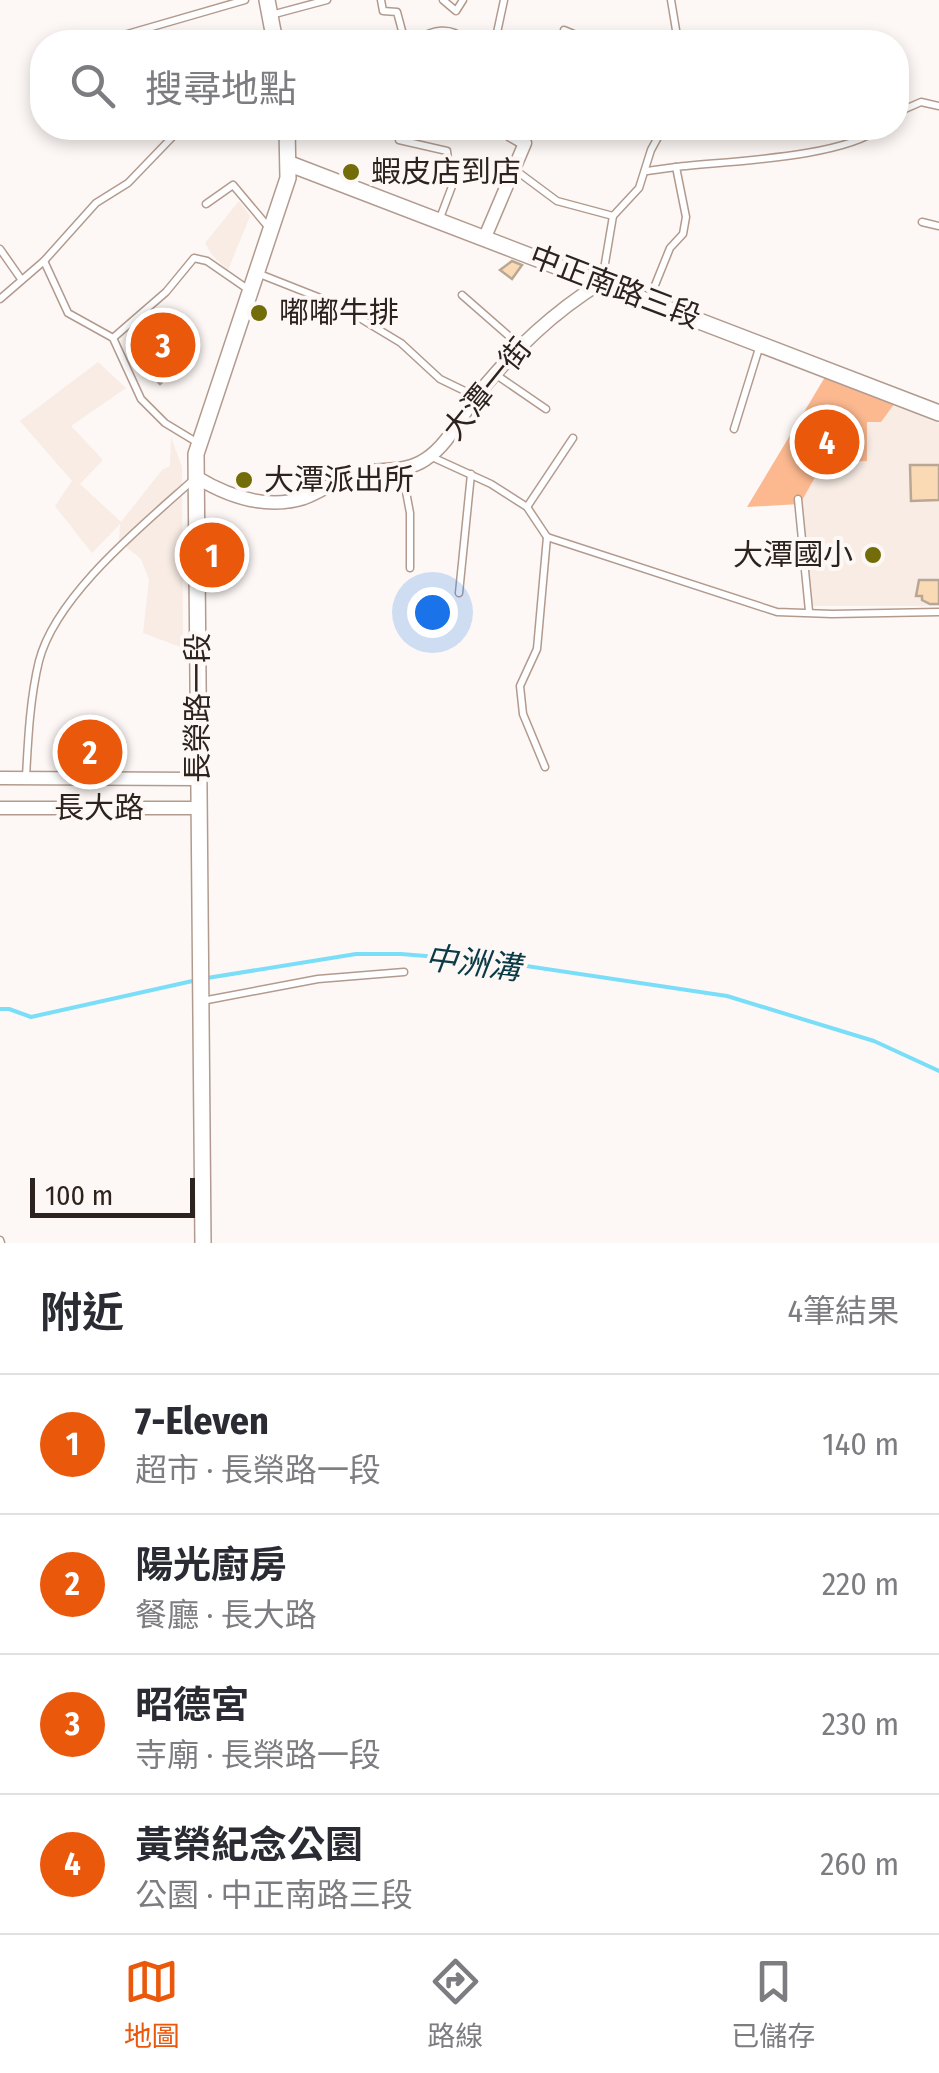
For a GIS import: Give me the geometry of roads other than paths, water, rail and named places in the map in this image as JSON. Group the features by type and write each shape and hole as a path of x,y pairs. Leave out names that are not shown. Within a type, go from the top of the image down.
{"street":[{"name":"長榮路一段","path":"203,1243 198,443 271,230 290,164 289,140"},
{"path":"485,237 525,143 520,140"},
{"name":"中正南路三段","path":"290,164 939,413"},
{"name":"大潭一街","path":"196,477 232,496 255,502 281,502 301,499 354,474 402,470 430,456 445,442 519,345 602,282"},
{"name":"長大路","path":"0,778 198,779"},
{"name":"長大路","path":"0,808 198,808"}],"lane":[{"path":"138,30 245,0"},
{"path":"268,8 328,0"},
{"path":"381,0 382,11 396,12 401,30"},
{"path":"443,0 456,11 463,0"},
{"path":"498,30 504,0"},
{"path":"671,0 676,30"},
{"path":"909,107 921,102 939,106"},
{"path":"0,299 44,260 96,203 128,183 169,140"},
{"path":"399,140 447,151 449,168 457,172 514,169 557,201 614,216"},
{"path":"602,282 614,216 627,204 647,171 656,140"},
{"path":"647,171 830,148 861,140"},
{"path":"648,300 670,248 683,234 686,217 676,167"},
{"path":"439,220 457,172"},
{"path":"206,204 233,186 271,230"},
{"path":"922,222 939,226"},
{"path":"0,249 22,279"},
{"path":"113,338 166,292 194,258 207,261 250,291"},
{"path":"44,260 68,313 113,338 141,398 165,423 198,443"},
{"path":"256,272 338,305 401,343 440,379 476,397"},
{"path":"462,294 519,345"},
{"path":"734,429 761,344"},
{"path":"495,374 546,410"},
{"path":"527,506 573,438"},
{"path":"430,456 527,506 548,537 777,612 939,612"},
{"path":"402,470 410,513 410,568"},
{"path":"459,593 471,474"},
{"path":"26,778 40,659 60,613 142,526 196,477"},
{"path":"798,500 809,611"},
{"path":"545,767 524,714 520,686 538,650 548,537"},
{"path":"198,585 210,576 235,540"},
{"path":"201,1001 318,979 404,972"}],"waterway":[{"name":"中洲溝","path":"207,978 356,954 500,962 727,996 874,1041 939,1071"},
{"name":"中洲溝","path":"0,1009 31,1017 197,980"}],"place":[{"name":"蝦皮店到店","path":"351,172"},
{"name":"嘟嘟牛排","path":"259,313"},
{"name":"昭德宮","path":"163,345"},
{"name":"黃榮紀念公園","path":"827,442"},
{"name":"大潭派出所","path":"244,480"},
{"name":"7-Eleven","path":"212,555"},
{"name":"大潭國小","path":"873,555"},
{"name":"陽光廚房","path":"90,752"}]}
